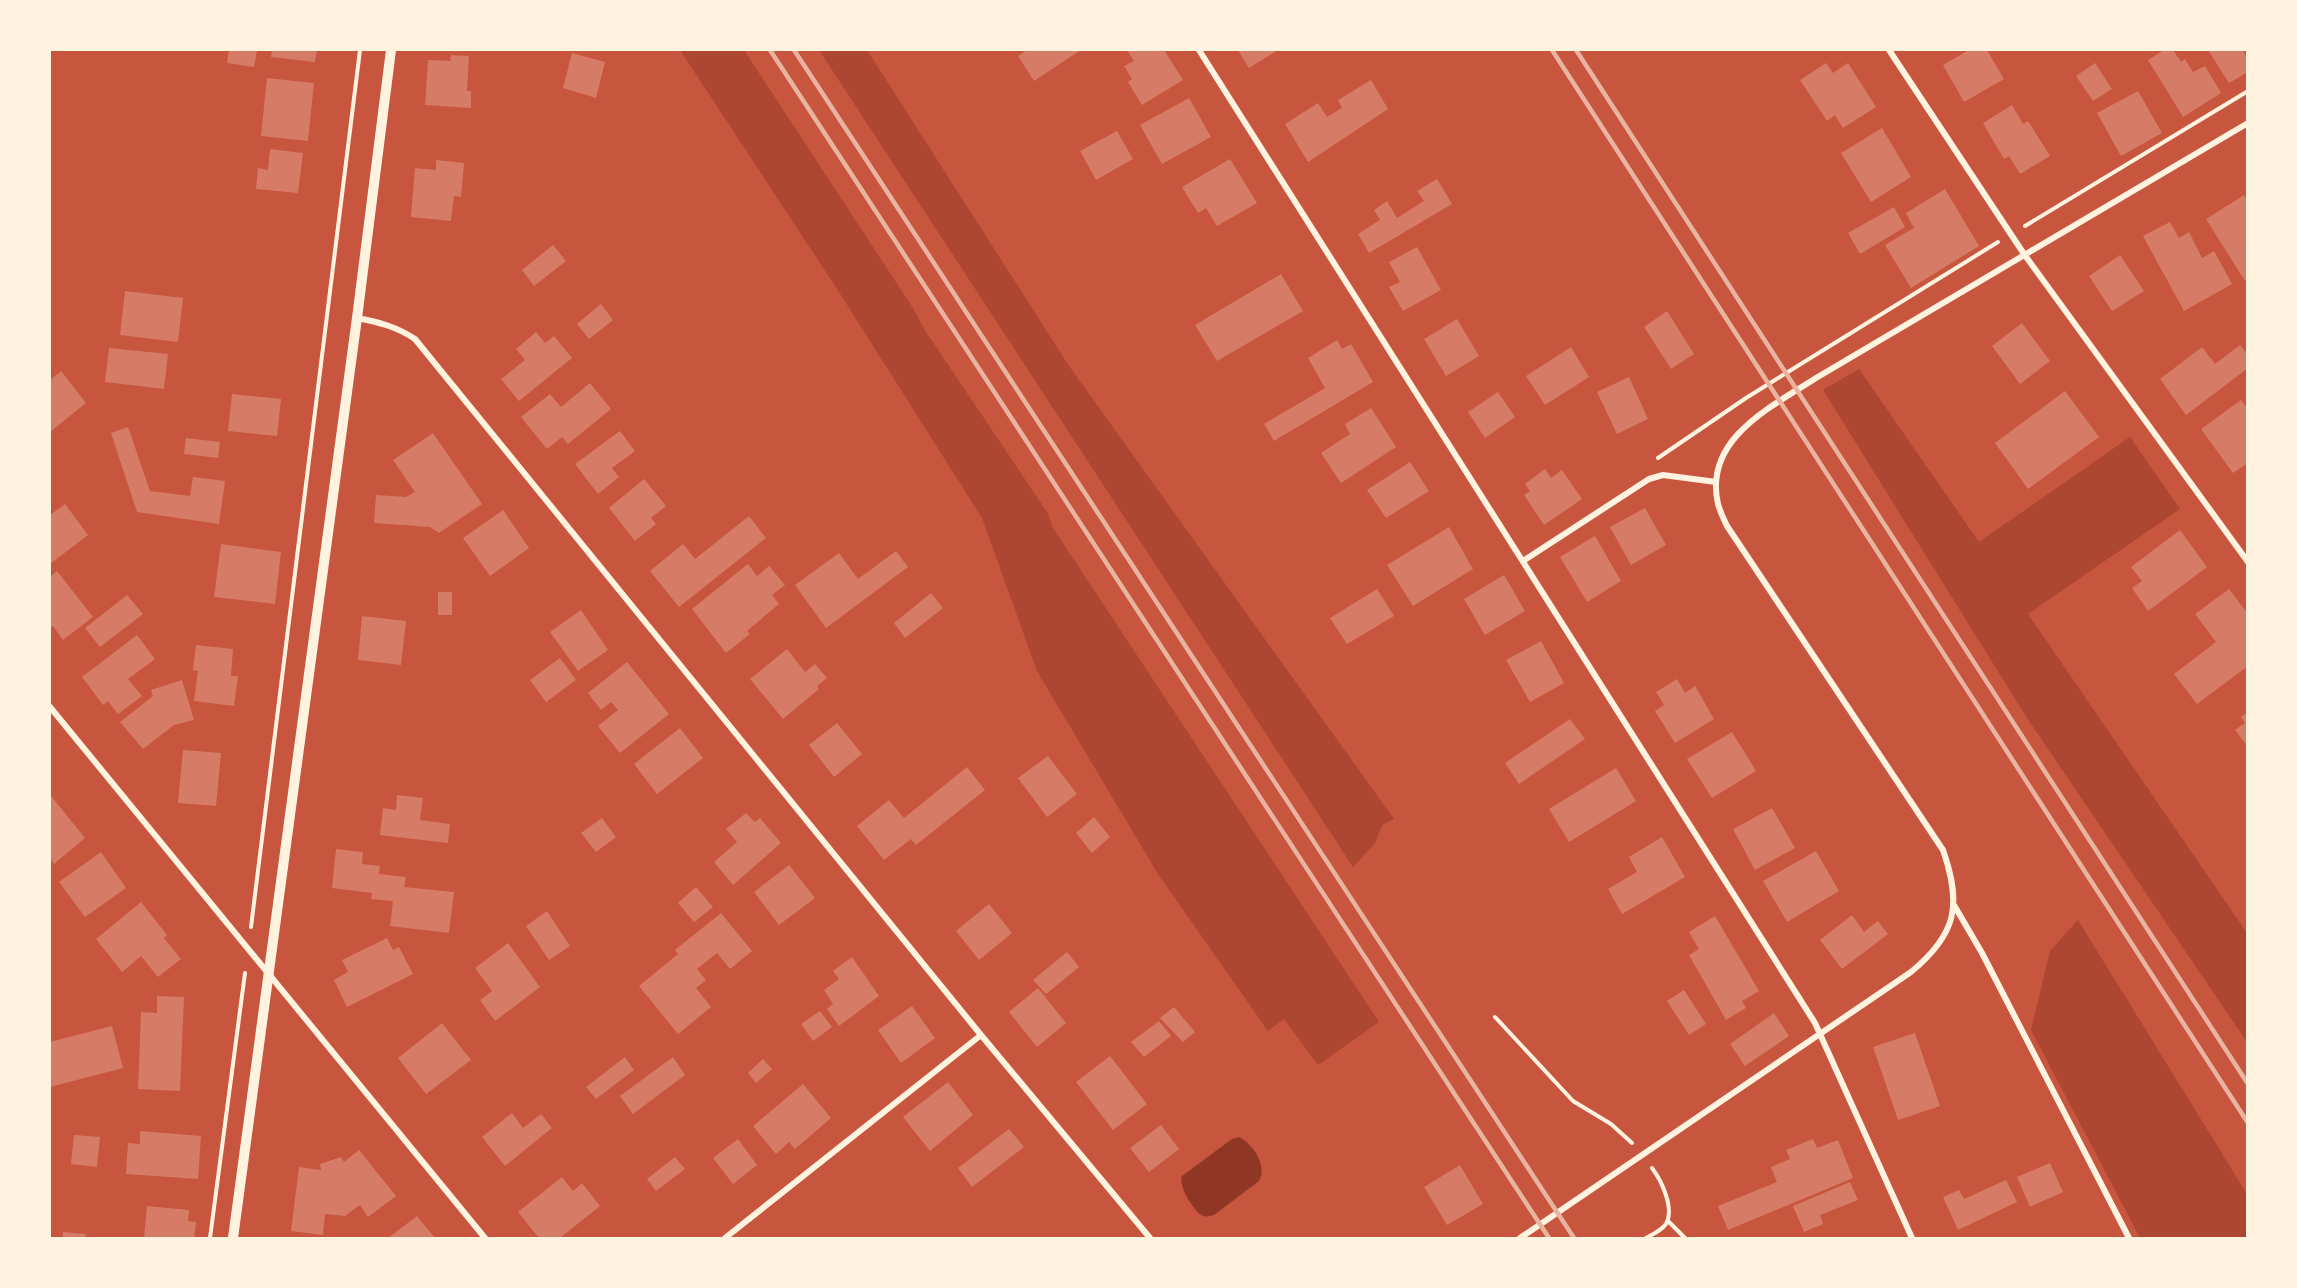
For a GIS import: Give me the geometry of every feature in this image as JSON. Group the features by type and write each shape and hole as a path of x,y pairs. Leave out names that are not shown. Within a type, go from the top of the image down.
{"street":[{"path":"233,1239 270,978 391,50"},
{"path":"1199,50 1821,1033 1912,1239"},
{"path":"1889,50 2024,254 2247,562"},
{"path":"1520,1239 1911,972 1941,944 1949,926 1954,904 1951,874 1943,850 1727,526 1718,505 1716,482 1730,444 1752,419 1826,372 2247,123"},
{"path":"357,318 399,328 415,339 981,1035 1150,1239"},
{"path":"1523,561 1649,480 1663,475 1716,482"},
{"path":"50,707 485,1239"},
{"path":"1954,904 1987,963 2128,1239"},
{"path":"725,1239 981,1035"}],"path":[{"path":"210,1239 360,50"},
{"path":"1495,1017 1573,1101 1611,1124 1644,1156 1658,1176 1668,1203 1668,1221 1661,1230 1646,1239"},
{"path":"1668,1221 1685,1239"}],"shaded area":[{"path":"680,50 744,50 911,305 926,332 1047,512 1053,528 1379,1022 1318,1065 1284,1019 1268,1031 1158,874 1037,671 982,518 839,292"},
{"path":"819,50 867,50 1069,366 1394,819 1382,825 1375,843 1353,867"},
{"path":"1859,369 1979,542 2130,437 2180,509 2028,614 2247,933 2247,1042 2027,718 1823,390"},
{"path":"2078,920 2247,1194 2247,1238 2140,1238 2031,1030 2050,951"},
{"path":"1239,1137 1258,1156 1262,1169 1259,1181 1214,1215 1202,1215 1186,1196 1182,1176 1232,1139"}],"building":[{"path":"229,50 257,50 254,67 227,63"},
{"path":"272,50 317,50 315,62 271,57"},
{"path":"1027,50 1081,50 1034,81 1018,56"},
{"path":"1127,50 1164,50 1183,80 1142,105 1128,82 1132,79 1124,66 1134,61"},
{"path":"1238,50 1278,50 1249,68"},
{"path":"1969,50 1987,50 2004,79 1964,102 1943,65"},
{"path":"2164,50 2173,50 2181,62 2185,59 2193,72 2205,66 2221,93 2183,117 2148,60"},
{"path":"2208,50 2242,50 2248,58 2248,72 2229,83"},
{"path":"572,53 605,62 596,98 563,88"},
{"path":"451,55 469,56 467,91 471,91 471,108 425,105 428,60 450,61"},
{"path":"1826,63 1833,73 1848,63 1876,107 1843,128 1835,115 1827,121 1800,80"},
{"path":"2095,63 2112,89 2093,101 2076,76"},
{"path":"267,78 314,83 308,141 261,136"},
{"path":"1371,80 1388,109 1308,162 1285,124 1318,103 1327,117 1342,108 1338,100"},
{"path":"2138,91 2162,133 2121,156 2097,113"},
{"path":"1189,98 1211,137 1162,164 1140,125"},
{"path":"2012,105 2023,124 2028,121 2050,156 2020,174 2009,156 2004,159 1983,123"},
{"path":"1882,128 1911,177 1871,202 1841,153"},
{"path":"1117,131 1133,159 1096,180 1080,151"},
{"path":"270,149 303,153 298,193 256,189 258,168 268,170"},
{"path":"1230,159 1257,203 1217,226 1206,208 1198,213 1182,187"},
{"path":"436,160 464,163 461,197 454,196 451,221 411,217 415,168 436,170"},
{"path":"1437,179 1452,204 1369,253 1358,234 1380,220 1374,210 1387,201 1397,218 1424,201 1417,191"},
{"path":"1945,189 1979,246 1911,288 1885,245 1914,228 1906,213"},
{"path":"2244,195 2248,201 2248,279 2245,281 2206,219"},
{"path":"1894,207 1905,227 1860,254 1848,233"},
{"path":"2170,222 2179,238 2189,232 2202,258 2214,251 2232,284 2184,311 2143,236"},
{"path":"553,245 566,261 534,286 522,270"},
{"path":"1417,247 1441,290 1403,311 1389,287 1400,282 1389,262"},
{"path":"2120,255 2144,291 2112,311 2089,276"},
{"path":"1281,274 1303,311 1217,361 1195,325"},
{"path":"125,291 183,298 178,342 120,335"},
{"path":"601,304 613,320 589,339 577,324"},
{"path":"1667,311 1694,354 1671,369 1644,327"},
{"path":"1457,319 1479,356 1446,376 1424,339"},
{"path":"2022,323 2050,361 2020,384 1992,346"},
{"path":"536,332 545,343 554,336 572,358 519,401 501,379 525,360 516,349"},
{"path":"1337,340 1342,349 1351,344 1373,382 1274,441 1264,424 1325,388 1308,358"},
{"path":"2240,345 2248,355 2248,368 2186,415 2160,379 2202,347 2215,364"},
{"path":"1571,347 1589,377 1545,405 1526,376"},
{"path":"109,348 168,354 164,389 105,382"},
{"path":"61,371 86,403 50,432 50,380"},
{"path":"1629,377 1648,419 1617,434 1597,392"},
{"path":"590,383 611,409 568,444 562,437 547,449 521,417 550,394 561,407"},
{"path":"2065,391 2099,437 2028,489 1995,443"},
{"path":"1498,392 1515,417 1485,438 1468,412"},
{"path":"232,394 281,399 277,436 228,431"},
{"path":"2241,400 2248,409 2248,463 2233,473 2201,429"},
{"path":"1371,408 1396,447 1341,483 1321,453 1350,434 1345,424"},
{"path":"128,427 150,491 190,496 193,477 225,481 219,524 137,512 111,433"},
{"path":"620,431 635,451 612,468 619,477 598,494 575,464"},
{"path":"433,433 482,504 439,533 430,527 374,523 376,495 406,497 415,492 393,460"},
{"path":"186,438 220,442 218,458 184,454"},
{"path":"1410,462 1429,491 1386,518 1367,490"},
{"path":"1545,469 1551,478 1562,470 1582,499 1544,525 1524,495 1530,491 1525,484"},
{"path":"644,479 666,506 651,518 656,524 635,541 609,508"},
{"path":"65,504 88,535 50,564 50,515"},
{"path":"1645,508 1666,545 1631,565 1610,527"},
{"path":"503,510 529,548 490,576 463,538"},
{"path":"749,516 766,538 679,607 650,571 683,544 695,559"},
{"path":"1449,527 1473,569 1413,606 1387,565"},
{"path":"2180,530 2207,567 2148,611 2132,588 2142,581 2131,567"},
{"path":"1595,536 1621,581 1587,602 1560,557"},
{"path":"221,544 281,552 275,604 214,597"},
{"path":"896,551 908,567 826,628 795,585 839,553 858,579"},
{"path":"748,564 757,576 769,566 785,585 772,595 779,604 747,631 750,634 726,653 692,609"},
{"path":"57,571 93,617 63,640 53,626 50,629 50,577"},
{"path":"1504,575 1525,611 1485,635 1464,599"},
{"path":"1377,589 1394,616 1347,644 1330,618"},
{"path":"2229,589 2248,614 2248,666 2197,704 2174,674 2216,642 2195,614"},
{"path":"438,592 452,592 452,615 438,615"},
{"path":"931,593 943,608 905,638 894,623"},
{"path":"127,595 143,614 100,647 85,628"},
{"path":"581,610 608,650 578,671 550,632"},
{"path":"362,616 406,621 401,665 358,660"},
{"path":"137,635 155,659 128,679 142,696 118,714 108,701 103,705 82,677"},
{"path":"1541,641 1564,683 1530,702 1506,660"},
{"path":"196,645 233,649 231,676 238,676 234,706 194,701 198,671 193,670"},
{"path":"787,649 805,672 815,664 827,678 817,686 819,689 783,719 750,679"},
{"path":"560,658 576,680 546,702 530,680"},
{"path":"627,662 669,714 620,753 598,726 618,710 611,702 601,710 588,693"},
{"path":"1677,679 1685,693 1695,686 1714,719 1675,743 1655,711 1664,705 1656,692"},
{"path":"182,680 194,720 174,725 143,749 120,722 153,696 151,690"},
{"path":"2248,712 2248,747 2235,730 2245,723 2241,717"},
{"path":"1570,719 1585,739 1519,784 1505,763"},
{"path":"837,723 862,754 834,777 809,745"},
{"path":"680,728 703,758 657,794 634,764"},
{"path":"1732,732 1756,771 1712,798 1687,759"},
{"path":"183,750 221,753 216,806 178,803"},
{"path":"1048,756 1077,794 1047,817 1018,778"},
{"path":"967,767 985,790 916,845 911,839 884,860 857,826 889,800 904,818"},
{"path":"1616,768 1636,801 1569,842 1549,809"},
{"path":"397,795 423,798 420,820 450,824 448,843 380,835 383,808 396,810"},
{"path":"51,796 85,838 54,864 50,858"},
{"path":"1772,808 1795,848 1755,870 1733,829"},
{"path":"746,813 755,822 760,818 781,843 733,885 714,862 737,842 726,829"},
{"path":"1094,817 1110,837 1092,853 1076,833"},
{"path":"602,818 616,837 596,852 581,833"},
{"path":"1662,837 1685,877 1622,914 1608,889 1637,872 1629,857"},
{"path":"336,849 363,852 362,864 380,866 379,874 406,877 404,887 454,892 449,933 390,926 393,901 371,899 372,893 332,888"},
{"path":"1816,851 1839,891 1787,922 1763,881"},
{"path":"101,852 126,888 85,917 59,882"},
{"path":"789,865 815,898 779,925 754,892"},
{"path":"696,887 713,907 694,922 678,903"},
{"path":"141,902 167,935 164,938 181,959 158,977 141,956 122,972 96,939"},
{"path":"989,904 1012,933 979,960 956,931"},
{"path":"547,911 570,946 549,960 526,926"},
{"path":"721,913 752,951 730,969 717,953 697,969 706,980 696,988 711,1007 678,1034 639,986 678,954 675,950"},
{"path":"1852,915 1864,932 1878,921 1888,934 1842,969 1820,940"},
{"path":"1715,916 1759,991 1742,1001 1746,1008 1726,1020 1689,955 1699,949 1689,932"},
{"path":"387,938 393,950 399,947 413,974 347,1007 334,980 348,972 342,960"},
{"path":"508,943 540,987 495,1021 480,1000 492,991 475,968"},
{"path":"1067,952 1079,967 1046,994 1033,980"},
{"path":"852,957 879,996 839,1026 827,1009 833,1004 824,990 839,979 833,971"},
{"path":"1038,988 1066,1023 1037,1047 1009,1012"},
{"path":"1684,990 1706,1024 1689,1035 1667,1001"},
{"path":"157,996 184,997 180,1091 138,1089 141,1012 157,1013"},
{"path":"912,1006 935,1038 901,1063 878,1030"},
{"path":"1174,1007 1195,1032 1183,1042 1160,1018"},
{"path":"820,1011 832,1027 813,1041 801,1024"},
{"path":"1774,1013 1789,1036 1745,1066 1730,1044"},
{"path":"1159,1021 1171,1036 1144,1057 1131,1042"},
{"path":"442,1023 471,1060 426,1094 398,1058"},
{"path":"112,1026 123,1068 50,1087 50,1042"},
{"path":"1915,1033 1940,1106 1898,1120 1873,1047"},
{"path":"1110,1056 1147,1104 1113,1130 1076,1082"},
{"path":"625,1057 634,1070 596,1099 586,1087"},
{"path":"673,1057 685,1075 633,1114 620,1096"},
{"path":"763,1059 772,1069 756,1083 748,1073"},
{"path":"948,1082 973,1115 930,1151 903,1117"},
{"path":"803,1084 831,1118 795,1149 789,1142 776,1154 753,1126"},
{"path":"512,1113 523,1128 541,1114 552,1128 505,1166 482,1137"},
{"path":"1161,1125 1179,1149 1149,1172 1130,1148"},
{"path":"1009,1129 1024,1147 972,1187 958,1168"},
{"path":"140,1131 201,1136 198,1179 126,1174 128,1143 140,1144"},
{"path":"74,1135 100,1137 97,1167 71,1164"},
{"path":"738,1139 757,1165 733,1184 713,1158"},
{"path":"1813,1139 1817,1148 1838,1140 1853,1178 1728,1230 1718,1206 1777,1182 1771,1167 1790,1159 1786,1150"},
{"path":"359,1150 396,1196 368,1217 360,1205 345,1216 325,1214 323,1235 291,1231 299,1167 321,1170 320,1164 341,1157 344,1162"},
{"path":"675,1157 685,1169 656,1191 647,1179"},
{"path":"2050,1163 2063,1192 2030,1207 2017,1177"},
{"path":"1460,1165 1483,1204 1447,1225 1424,1187"},
{"path":"562,1177 573,1191 582,1183 600,1206 560,1238 539,1238 518,1212"},
{"path":"2006,1180 2017,1202 1958,1230 1943,1197 1959,1190 1964,1199"},
{"path":"1850,1182 1858,1200 1820,1215 1823,1224 1804,1232 1793,1206"},
{"path":"147,1206 189,1210 188,1221 196,1222 194,1238 144,1238"},
{"path":"417,1216 435,1238 388,1238"},
{"path":"63,1232 86,1234 85,1238 63,1238"}],"railway":[{"path":"770,50 1549,1238"},
{"path":"794,50 1574,1238"},
{"path":"1552,50 2248,1123"},
{"path":"1576,50 2248,1084"}]}
